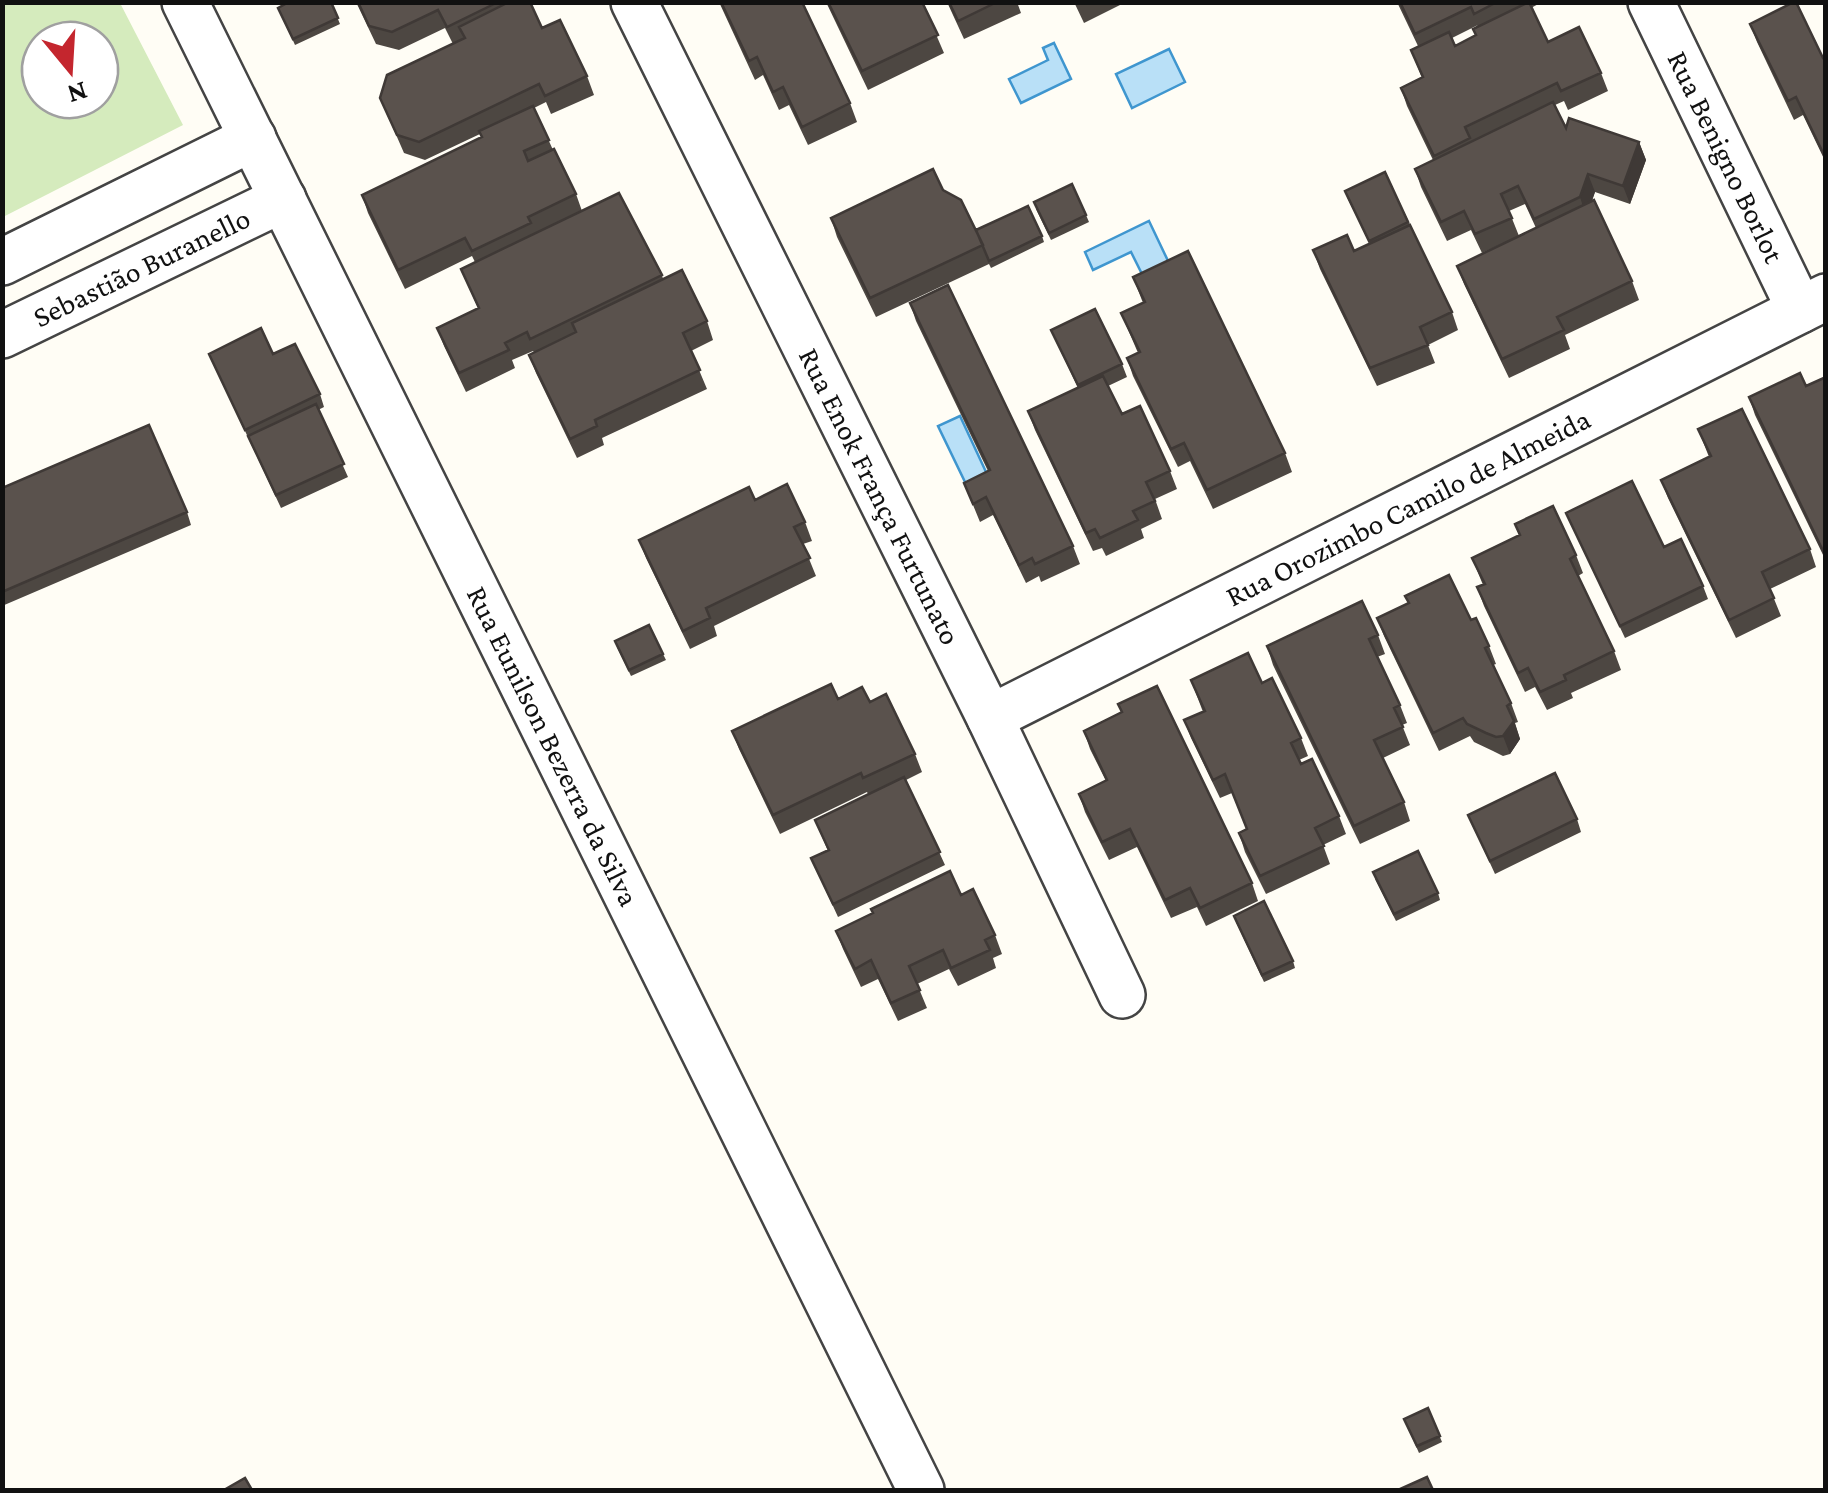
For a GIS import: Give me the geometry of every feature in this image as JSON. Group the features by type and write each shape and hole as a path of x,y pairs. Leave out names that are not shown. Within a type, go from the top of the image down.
{"street":[{"name":"Rua Eunilson Bezerra da Silva","path":"185,2 921,1490"},
{"name":"Rua Enok França Furtunato","path":"634,2 990,718 1122,994"},
{"name":"Rua Benigno Borlot","path":"1651,2 1813,304"},
{"path":"2,262 253,138"},
{"name":"Sebastião Buranello","path":"2,336 283,199"},
{"name":"Rua Orozimbo Camilo de Almeida","path":"990,718 1813,304"}],"green space":[{"path":"3,2 120,3 183,125 3,217"}],"water":[{"path":"1054,43 1071,79 1021,103 1009,79 1048,60 1043,48"},
{"path":"1169,49 1185,82 1132,108 1116,74"},
{"path":"1149,221 1169,263 1143,276 1131,252 1093,270 1085,252"},
{"path":"960,416 993,487 966,484 938,426"}],"building":[{"path":"289,2 331,2 338,18 293,39 278,8"},
{"path":"358,2 498,2 447,27 438,10 392,32 369,26"},
{"path":"509,2 530,2 542,28 560,20 587,76 545,96 539,84 419,142 397,135 380,98 387,75 465,38 459,27"},
{"path":"721,2 802,2 850,103 802,127 783,87 773,92 757,57 749,61"},
{"path":"828,2 922,2 938,35 862,71"},
{"path":"949,2 997,2 958,21"},
{"path":"1400,2 1497,2 1474,14 1471,7 1415,34"},
{"path":"1529,2 1548,42 1579,27 1601,73 1561,91 1557,83 1465,127 1470,138 1434,156 1401,88 1423,77 1411,50 1449,32 1455,46 1476,35 1473,29"},
{"path":"1794,2 1823,58 1826,57 1826,159 1796,97 1788,101 1750,24"},
{"path":"1553,102 1566,128 1569,118 1639,142 1623,186 1588,174 1580,197 1534,219 1518,186 1501,194 1512,218 1475,234 1464,211 1441,222 1415,169"},
{"path":"533,106 549,140 524,151 528,161 554,149 576,194 528,217 531,223 472,251 465,238 398,270 362,195 482,137 479,131"},
{"path":"933,169 943,190 961,200 983,245 870,298 831,218"},
{"path":"1385,172 1408,222 1369,241 1345,191"},
{"path":"1072,184 1086,215 1049,233 1034,202"},
{"path":"619,193 662,275 530,339 527,332 505,343 509,350 459,373 437,328 479,308 461,269"},
{"path":"1594,200 1632,281 1557,317 1564,330 1502,359 1457,266"},
{"path":"1028,206 1042,236 989,261 976,230"},
{"path":"1410,225 1452,312 1420,327 1428,345 1370,368 1313,250 1347,235 1354,251"},
{"path":"1188,251 1285,453 1207,490 1184,443 1171,449 1127,358 1140,352 1121,313 1145,302 1133,277"},
{"path":"682,270 707,321 683,333 700,370 595,420 597,426 570,439 529,355 576,332 572,323"},
{"path":"948,285 1073,546 1035,564 1032,558 1019,565 986,497 973,504 964,483 990,470 910,303"},
{"path":"1095,309 1122,364 1078,385 1051,330"},
{"path":"261,328 273,354 295,344 320,394 245,430 209,354"},
{"path":"1800,373 1806,386 1826,377 1826,557 1749,397"},
{"path":"1103,376 1122,414 1140,406 1170,471 1146,482 1155,501 1133,511 1138,520 1100,538 1095,529 1086,533 1028,411"},
{"path":"316,404 344,464 276,495 248,436"},
{"path":"1742,409 1810,549 1762,572 1774,598 1729,620 1661,480 1711,456 1698,429"},
{"path":"149,425 187,512 2,592 2,488"},
{"path":"1632,481 1664,547 1681,539 1703,586 1620,626 1566,513"},
{"path":"787,484 805,522 794,527 810,558 706,608 710,618 683,631 639,540 749,487 755,500"},
{"path":"1553,506 1576,555 1570,559 1614,651 1564,675 1566,680 1540,692 1528,668 1518,673 1477,587 1485,584 1472,558 1520,535 1515,524"},
{"path":"1449,575 1471,620 1476,618 1489,646 1485,648 1511,703 1507,706 1514,721 1503,736 1486,733 1463,718 1433,733 1377,618 1409,603 1405,596"},
{"path":"1362,601 1378,635 1369,639 1400,705 1394,708 1403,727 1374,740 1404,802 1354,826 1267,646"},
{"path":"649,625 663,654 629,670 615,641"},
{"path":"1248,653 1262,683 1272,678 1301,738 1291,743 1301,764 1312,759 1339,816 1315,828 1324,846 1260,876 1239,833 1247,829 1225,774 1213,780 1184,720 1205,711 1191,680"},
{"path":"831,684 838,699 862,687 870,702 886,694 915,754 863,778 861,773 773,815 732,731"},
{"path":"1157,686 1252,883 1200,908 1190,888 1165,900 1130,829 1102,842 1079,794 1107,780 1084,731 1122,712 1118,704"},
{"path":"1555,773 1577,819 1490,861 1468,815"},
{"path":"904,777 940,852 833,904 811,858 829,850 815,820"},
{"path":"1418,851 1438,893 1394,914 1373,872"},
{"path":"950,871 961,895 973,889 995,935 985,940 990,950 951,968 943,950 909,966 920,990 891,1003 871,960 855,969 836,931 873,913 871,909"},
{"path":"1264,901 1293,961 1262,975 1234,916"},
{"path":"1428,1408 1440,1436 1417,1446 1404,1419"},
{"path":"1427,1477 1433,1490 1398,1490"},
{"path":"245,1478 252,1490 224,1490"}]}
